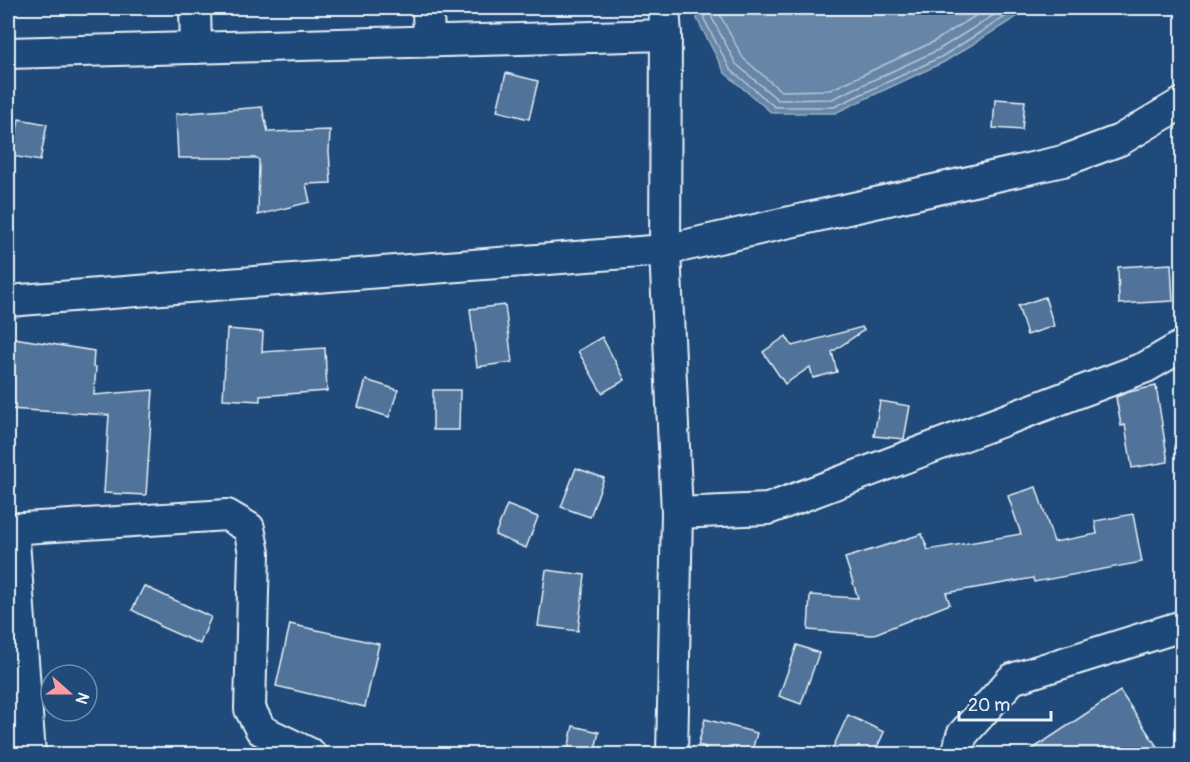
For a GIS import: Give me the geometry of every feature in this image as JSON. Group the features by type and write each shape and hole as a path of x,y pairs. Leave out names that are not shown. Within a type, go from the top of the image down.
{"street":[{"path":"195,8 196,48"},
{"path":"428,8 429,41"},
{"path":"8,53 429,41 665,21 665,250 677,513 672,754"},
{"path":"8,301 665,250 1063,161 1120,140 1182,104"},
{"path":"677,513 768,509 1146,367 1182,346"},
{"path":"30,754 10,528 227,515 249,528 254,553 250,709 261,730 311,754"},
{"path":"957,754 962,735 1012,679 1182,626"}],"water":[{"path":"700,8 1031,8 944,62 835,113 772,113 725,73 697,19"}],"building":[{"path":"506,73 538,81 529,119 497,111"},
{"path":"995,99 1025,101 1022,130 993,128"},
{"path":"262,107 268,132 330,130 331,183 306,184 310,202 258,215 259,160 257,158 178,158 176,114"},
{"path":"19,119 47,124 40,161 12,156"},
{"path":"1171,264 1173,301 1119,304 1118,267"},
{"path":"1045,297 1054,326 1027,335 1018,306"},
{"path":"505,305 512,362 477,367 470,309"},
{"path":"862,327 864,330 832,352 837,372 813,378 810,367 785,384 763,352 786,336 792,346"},
{"path":"227,329 263,332 262,352 325,348 327,391 260,396 260,401 223,399"},
{"path":"8,337 94,351 93,367 96,367 94,395 153,390 146,495 104,493 109,415 8,409"},
{"path":"602,337 625,380 602,393 578,351"},
{"path":"366,380 398,390 389,417 358,407"},
{"path":"1156,386 1168,462 1132,468 1125,425 1121,426 1116,397"},
{"path":"433,390 460,390 459,430 433,430"},
{"path":"880,401 910,406 904,439 874,436"},
{"path":"576,468 604,478 590,517 561,507"},
{"path":"1036,487 1054,542 1097,534 1095,521 1133,514 1142,562 1034,582 1033,578 946,593 950,604 872,635 808,630 810,595 858,598 845,558 922,534 928,550 1021,534 1008,496"},
{"path":"507,505 538,517 526,548 495,535"},
{"path":"546,570 585,575 578,631 538,626"},
{"path":"144,586 211,617 200,644 159,626 132,610"},
{"path":"290,624 379,644 365,707 276,686"},
{"path":"797,645 819,653 801,704 779,696"},
{"path":"1120,691 1162,754 1025,754"},
{"path":"848,715 884,732 874,754 830,754"},
{"path":"705,719 757,733 751,754 703,754 706,747 698,745"},
{"path":"573,726 599,732 594,754 567,754"}]}
